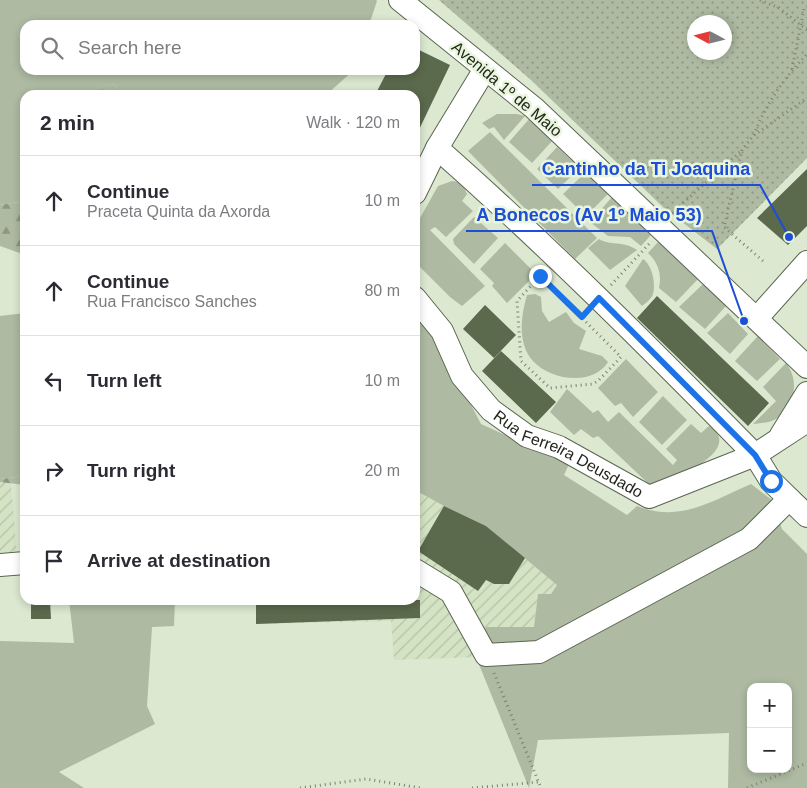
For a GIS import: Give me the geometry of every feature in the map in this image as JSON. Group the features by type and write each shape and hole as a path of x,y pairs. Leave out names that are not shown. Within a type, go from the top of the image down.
{"street":[{"name":"Avenida 1º de Maio","path":"400,0 534,108 667,221 757,318 807,367"},
{"path":"420,183 437,148 485,69"},
{"path":"437,148 522,223 599,298 755,455 771,481 807,516"},
{"path":"757,318 807,262"},
{"name":"Rua Ferreira Deusdado","path":"420,304 442,331 462,376 491,410 527,436 560,447 649,497 755,455 806,422"},
{"name":"Rua Ferreira Deusdado","path":"774,444 807,393"},
{"path":"420,573 451,592 486,655 539,652 749,539 789,499"},
{"path":"0,565 20,563"}],"path":[{"path":"760,0 779,8 807,30"},
{"path":"792,70 804,9 807,6"},
{"path":"753,136 760,117 792,70 807,54"},
{"path":"582,317 667,221 742,150 753,136 807,98"},
{"path":"742,150 724,227 763,261"},
{"path":"540,276 582,317 621,357 600,380 592,384 550,388 520,361 517,301 540,276"},
{"path":"486,655 541,788"},
{"path":"747,788 807,764"},
{"path":"300,788 366,780 421,788"},
{"path":"472,788 539,782"}],"shaded area":[{"path":"0,482 11,483 17,555 0,555"},
{"path":"420,493 486,526 557,585 551,594 538,594 534,627 487,627 476,657 394,660 391,621 256,624 256,605 420,605"}],"green space":[{"path":"0,0 377,1 371,20 20,20 20,75 348,75 332,90 116,90 115,84 88,90 20,90 20,202 0,205"},
{"path":"439,0 807,0 807,158 717,249 664,208 531,80"},
{"path":"115,84 116,90 84,90"},
{"path":"497,114 525,116 504,140 494,127 489,129 482,123"},
{"path":"530,118 553,140 532,163 509,142"},
{"path":"490,132 597,238 575,259 468,151"},
{"path":"557,147 580,168 558,189 537,169"},
{"path":"587,171 609,193 586,216 563,194"},
{"path":"452,181 460,183 467,194 462,201 473,211 446,237 435,227 430,230 485,286 462,306 450,297 420,267 420,218 438,186"},
{"path":"613,196 651,235 641,246 630,237 608,236 590,222"},
{"path":"20,202 20,253 0,246 0,205"},
{"path":"474,217 498,238 474,264 454,244 453,239"},
{"path":"599,239 626,245 637,250 610,270 588,248"},
{"path":"659,241 699,278 676,302 659,288 660,278 658,269 648,253"},
{"path":"505,243 536,274 507,303 492,286 494,283 480,269"},
{"path":"643,259 651,270 654,290 649,300 642,306 625,286"},
{"path":"703,284 726,306 705,329 679,307"},
{"path":"535,294 541,297 542,311 549,322 566,312 574,323 586,331 579,349 602,356 608,362 601,370 582,378 572,378 550,373 533,361 524,346 522,321 527,295"},
{"path":"420,308 481,424 569,464 564,475 627,515 637,506 653,511 667,512 696,508 751,484 772,500 782,529 807,554 807,788 728,788 729,733 538,740 529,788 476,657 486,627 534,627 538,594 551,594 557,585 486,526 420,493"},
{"path":"728,313 748,334 730,354 707,333"},
{"path":"20,314 20,477 0,479 0,316"},
{"path":"758,336 780,359 757,381 735,361"},
{"path":"626,359 658,392 633,417 621,403 615,406 598,388"},
{"path":"786,363 794,385 788,407 774,420 753,424 776,401 763,387"},
{"path":"567,389 593,413 598,410 608,422 619,412 673,465 677,460 666,449 691,424 701,433 709,426 718,435 719,444 714,453 693,469 661,486 652,487 598,436 593,438 581,429 574,435 550,412"},
{"path":"663,396 687,420 662,445 639,422"},
{"path":"20,477 20,484 0,482 0,479"},
{"path":"70,605 175,605 174,626 152,627 147,706 155,724 59,772 84,788 0,788 0,641 74,643"}],"building":[{"path":"420,50 450,65 420,128 420,90 378,90 385,75 420,75"},
{"path":"807,169 807,226 788,245 757,218"},
{"path":"657,296 769,403 748,426 637,318"},
{"path":"485,305 516,335 494,358 463,329"},
{"path":"501,351 556,402 536,423 482,371"},
{"path":"444,506 486,526 525,558 509,584 494,584 486,580 478,591 420,552 420,548"},
{"path":"31,605 50,605 51,619 31,619"},
{"path":"256,605 420,605 420,618 256,624"}],"place":[{"name":"Cantinho da Ti Joaquina","path":"789,237"},
{"name":"A Bonecos (Av 1º Maio 53)","path":"744,321"}],"route":[{"path":"540,276 582,317 599,298 755,455 771,481"}]}
